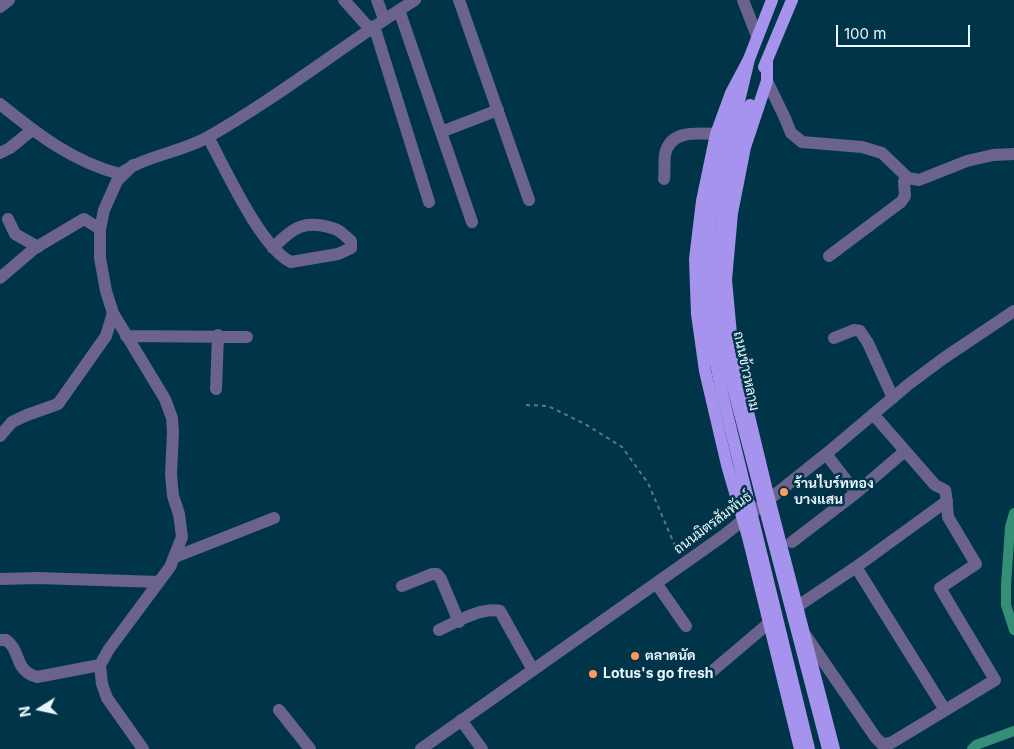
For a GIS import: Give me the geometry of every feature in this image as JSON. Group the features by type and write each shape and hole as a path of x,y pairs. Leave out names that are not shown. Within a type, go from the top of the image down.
{"main road":[{"name":"ถนนข้าวหลาม","path":"772,0 749,59 740,97 725,142 710,212 712,278 710,335 722,394 809,749"},
{"name":"ถนนข้าวหลาม","path":"792,0 736,144 722,213 712,278 734,391 828,749"},
{"path":"749,59 731,93 716,134 702,201 695,259 697,314 705,371 727,465 743,520 800,749"},
{"path":"767,61 767,82 745,147 732,213 726,280 731,334 735,358 834,749"},
{"path":"705,371 714,386 720,387 728,384 736,377 735,358"},
{"path":"727,465 736,481 746,484 752,481 759,454"},
{"path":"758,580 757,561 760,554 765,550 772,550 777,554 784,562 790,577"},
{"path":"783,678 782,655 790,644 802,648 814,670"}],"street":[{"path":"0,8 9,0"},
{"path":"344,0 376,25"},
{"path":"377,0 376,25 429,202"},
{"path":"0,104 32,130 71,156 99,169 120,174 133,165 208,137 415,0"},
{"path":"459,0 529,200"},
{"path":"743,0 757,36"},
{"path":"399,10 472,222"},
{"path":"767,82 791,133 802,142 862,147 882,153 908,178 919,180 967,161 993,155 1014,154"},
{"path":"441,132 498,110"},
{"path":"0,153 10,148 32,130"},
{"path":"664,179 665,153 672,142 683,134 716,134"},
{"path":"208,137 251,217 273,248 284,259 291,262 338,254 351,248 351,241 337,229 310,225 297,227 273,248"},
{"path":"133,165 117,182 104,210 100,229 100,258 106,291 114,313 165,399 172,418 170,476 182,537 170,567 109,649 100,666 102,684 107,698 143,749"},
{"path":"829,256 901,202 905,196 904,181 908,178"},
{"path":"8,219 15,234 38,246"},
{"path":"0,278 38,246 84,219 100,229"},
{"name":"ถนนมิตรสัมพันธ์","path":"421,749 743,520 944,358 1014,311"},
{"path":"0,436 12,422 27,414 58,404 106,336 114,313"},
{"path":"834,338 854,330 860,331 868,343 893,398"},
{"path":"216,389 218,335"},
{"path":"126,336 247,336"},
{"path":"806,636 882,744 891,743 996,680 940,588 976,564 951,524 944,490 935,485 873,414"},
{"path":"792,542 856,493 905,451"},
{"path":"826,454 856,493"},
{"path":"798,606 856,567 947,501"},
{"path":"175,557 274,518"},
{"path":"856,567 945,710"},
{"path":"402,586 432,574 437,574 459,622"},
{"path":"0,579 38,578 159,582"},
{"path":"656,583 686,626"},
{"path":"439,630 483,612 500,611 533,670"},
{"path":"710,673 769,623"},
{"path":"0,640 6,640 12,644 18,662 24,670 30,675 37,677 100,666"},
{"path":"278,710 310,749"},
{"path":"458,722 473,749"},
{"path":"458,722 482,749"}],"path":[{"path":"526,405 548,406 585,424 622,447 648,483 683,564"}],"waterway":[{"path":"1014,513 1010,527 1006,585 1006,605 1014,630"},
{"path":"972,749 976,745 1014,731"}],"place":[{"name":"ร้านไบร์ททอง บางแสน","path":"784,492"},
{"name":"ตลาดนัด","path":"635,656"},
{"name":"Lotus's go fresh","path":"593,674"}]}
